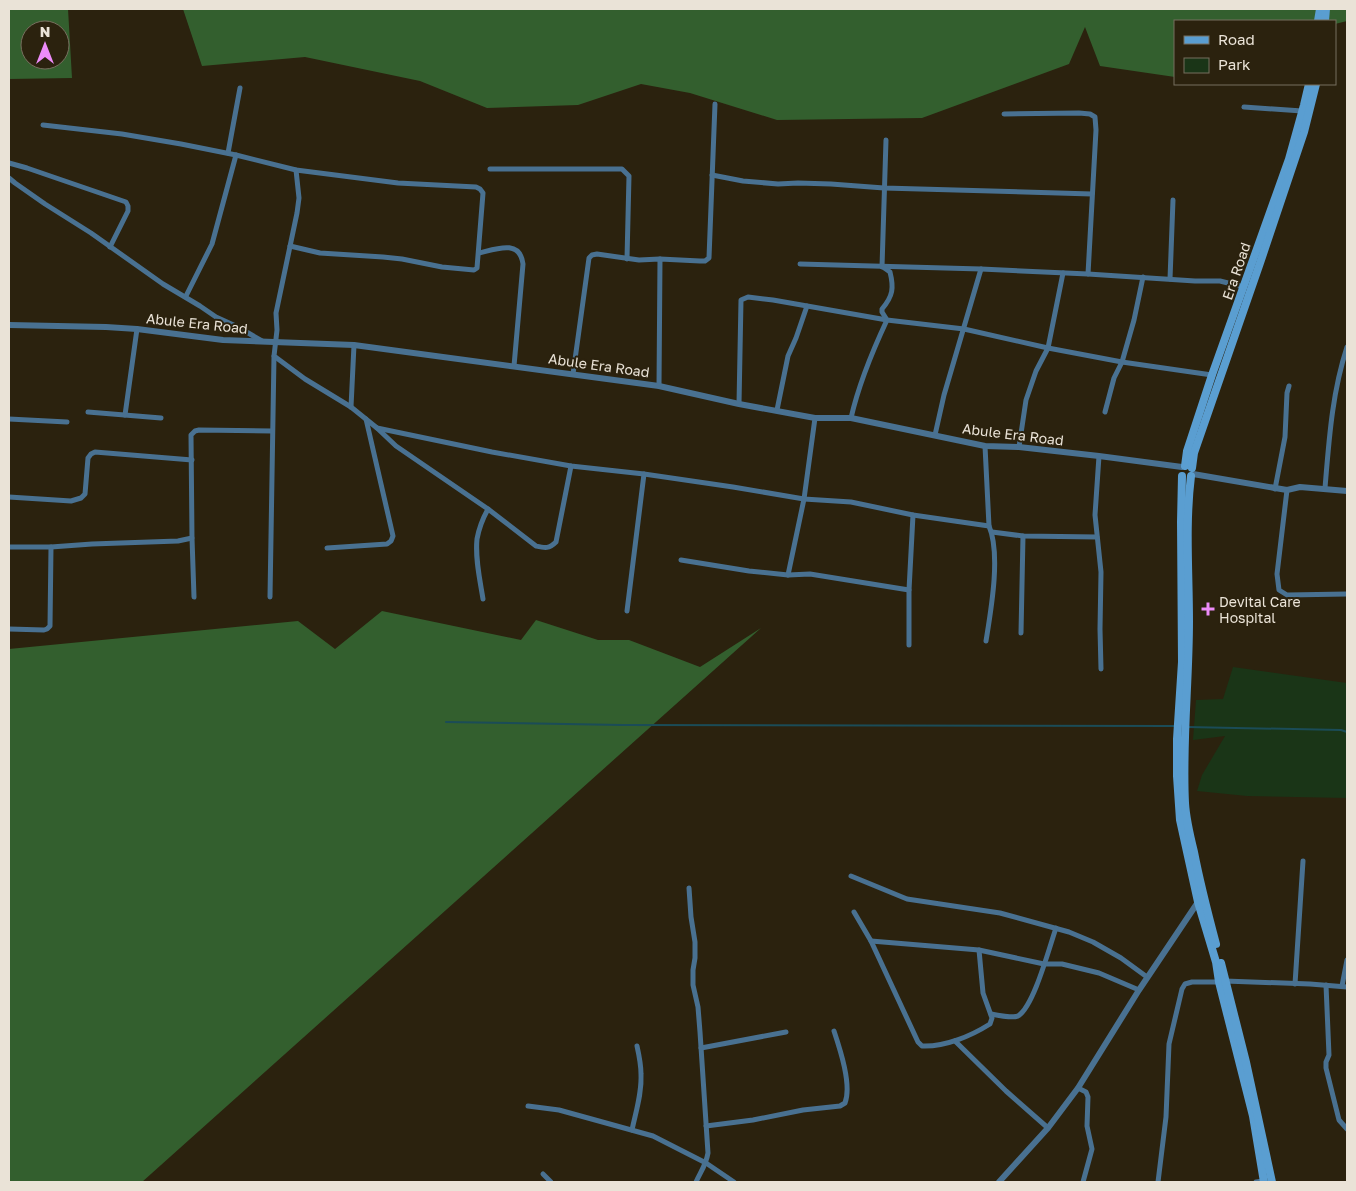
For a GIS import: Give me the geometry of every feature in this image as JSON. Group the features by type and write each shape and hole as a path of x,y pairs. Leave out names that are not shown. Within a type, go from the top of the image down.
{"main road":[{"name":"Era Road","path":"1187,471 1187,451 1289,158 1309,85"},
{"path":"1272,1182 1246,1062 1198,902 1180,820 1177,776 1183,711 1181,522 1187,471 1304,132 1316,85"},
{"path":"1181,740 1188,823 1253,1116 1261,1182"}],"street":[{"path":"228,153 240,88"},
{"path":"573,374 588,258 597,254 627,259 700,262 709,258 715,104"},
{"path":"1244,108 1302,111"},
{"path":"1004,114 1079,113 1090,114 1095,117 1096,130 1088,274"},
{"path":"43,125 122,134 181,144 228,153 296,170 398,183 476,187 483,193 478,268 470,270 392,258 320,253 290,246"},
{"path":"882,267 886,140"},
{"path":"186,296 212,244 236,155"},
{"path":"9,163 126,202 128,211 110,247"},
{"path":"490,169 622,170 629,176 627,259"},
{"path":"270,597 272,431 274,356 277,330 276,313 297,214 299,198 296,170"},
{"path":"712,175 743,181 778,184 798,182 884,188 1092,194"},
{"path":"9,178 45,204 91,232 163,284 186,296 216,317 238,327 262,342"},
{"path":"1170,279 1173,200"},
{"path":"479,253 504,247 513,248 522,257 523,264 514,366"},
{"path":"659,386 660,259"},
{"path":"800,264 1088,274 1220,281 1244,287"},
{"path":"882,267 890,272 893,284 889,301 882,309 887,320"},
{"path":"935,435 944,395 980,269"},
{"path":"1019,447 1026,400 1036,371 1048,348 1063,273"},
{"path":"1105,412 1114,378 1122,362 1134,320 1143,277"},
{"path":"739,404 741,300 748,297 887,320 964,329 1122,362 1212,375"},
{"path":"777,410 788,356 807,306"},
{"path":"852,418 856,396 869,358 887,320"},
{"name":"Abule Era Road","path":"9,325 106,327 223,340 354,345 659,386 739,404 815,418 852,418 985,446 1019,447 1099,456 1275,489 1287,490 1300,487 1347,490"},
{"path":"125,415 137,329"},
{"path":"351,407 354,345"},
{"path":"1325,488 1333,408 1341,366 1347,347"},
{"path":"274,356 306,379 351,407 366,418 396,446 488,509 536,546 552,547 556,542 571,466"},
{"path":"1275,489 1285,437 1289,386"},
{"path":"88,412 161,418"},
{"path":"327,548 387,544 393,536 366,418"},
{"path":"788,575 804,499 815,418"},
{"path":"9,419 67,422"},
{"path":"377,428 571,466 644,474 804,499 851,502 913,515 989,526"},
{"path":"194,597 191,435 194,431 199,430 272,431"},
{"path":"985,446 989,526 992,532 995,558 991,613 986,640"},
{"path":"9,497 71,501 81,498 85,494 88,458 95,452 192,460"},
{"path":"1099,456 1095,515 1101,572 1101,669"},
{"path":"627,611 644,474"},
{"path":"1287,490 1277,574 1279,590 1287,595 1347,594"},
{"path":"483,599 477,539 481,522 488,509"},
{"path":"909,645 908,590 913,515"},
{"path":"992,532 1023,536 1097,537"},
{"path":"1021,633 1023,536"},
{"path":"9,547 178,542 192,538"},
{"path":"9,629 44,630 50,626 51,547"},
{"path":"681,560 749,571 788,575 810,574 908,590"},
{"path":"1295,984 1303,861"},
{"path":"850,876 907,899 1000,913 1069,932 1121,958 1147,977"},
{"path":"689,888 695,942 693,970 698,1007 708,1153 706,1163 696,1182"},
{"path":"999,1182 1048,1128 1078,1088 1147,977 1198,902"},
{"path":"854,912 872,941 918,1042 922,1046 956,1040 990,1024 992,1018 983,993 979,950"},
{"path":"991,1014 1018,1016 1029,1004 1056,928"},
{"path":"872,941 979,950 1044,964 1062,964 1099,973 1139,990"},
{"path":"1158,1182 1166,1117 1169,1044 1182,989 1185,984 1192,982 1222,982 1344,987 1347,960"},
{"path":"1326,985 1329,1055 1326,1068 1339,1120 1347,1129"},
{"path":"706,1126 753,1120 803,1110 840,1106 845,1103 847,1099 846,1078 834,1031"},
{"path":"701,1048 786,1032"},
{"path":"956,1040 1006,1091 1048,1128"},
{"path":"632,1130 641,1084 637,1046"},
{"path":"1078,1088 1086,1092 1088,1097 1087,1126 1092,1149 1083,1182"},
{"path":"528,1106 559,1110 653,1136 706,1163 734,1182"},
{"path":"543,1174 551,1182"}],"green space":[{"path":"9,9 68,9 69,20 20,20 20,70 70,70 70,44 72,78 9,79"},
{"path":"183,9 1347,9 1347,21 1336,24 1336,20 1174,20 1174,77 1100,66 1085,27 1069,64 922,118 777,120 690,93 641,84 578,105 487,108 420,81 305,57 202,66"},
{"path":"382,611 521,640 536,620 598,640 629,640 700,667 761,628 142,1182 9,1182 9,649 298,621 335,649"},
{"path":"1233,667 1347,683 1347,798 1247,796 1197,791 1202,775 1225,736 1193,740 1196,700 1223,699"}],"waterway":[{"path":"446,722 622,725 1175,726"},
{"path":"1187,727 1341,730 1347,732"}],"place":[{"name":"Devital Care Hospital","path":"1208,609"}]}
